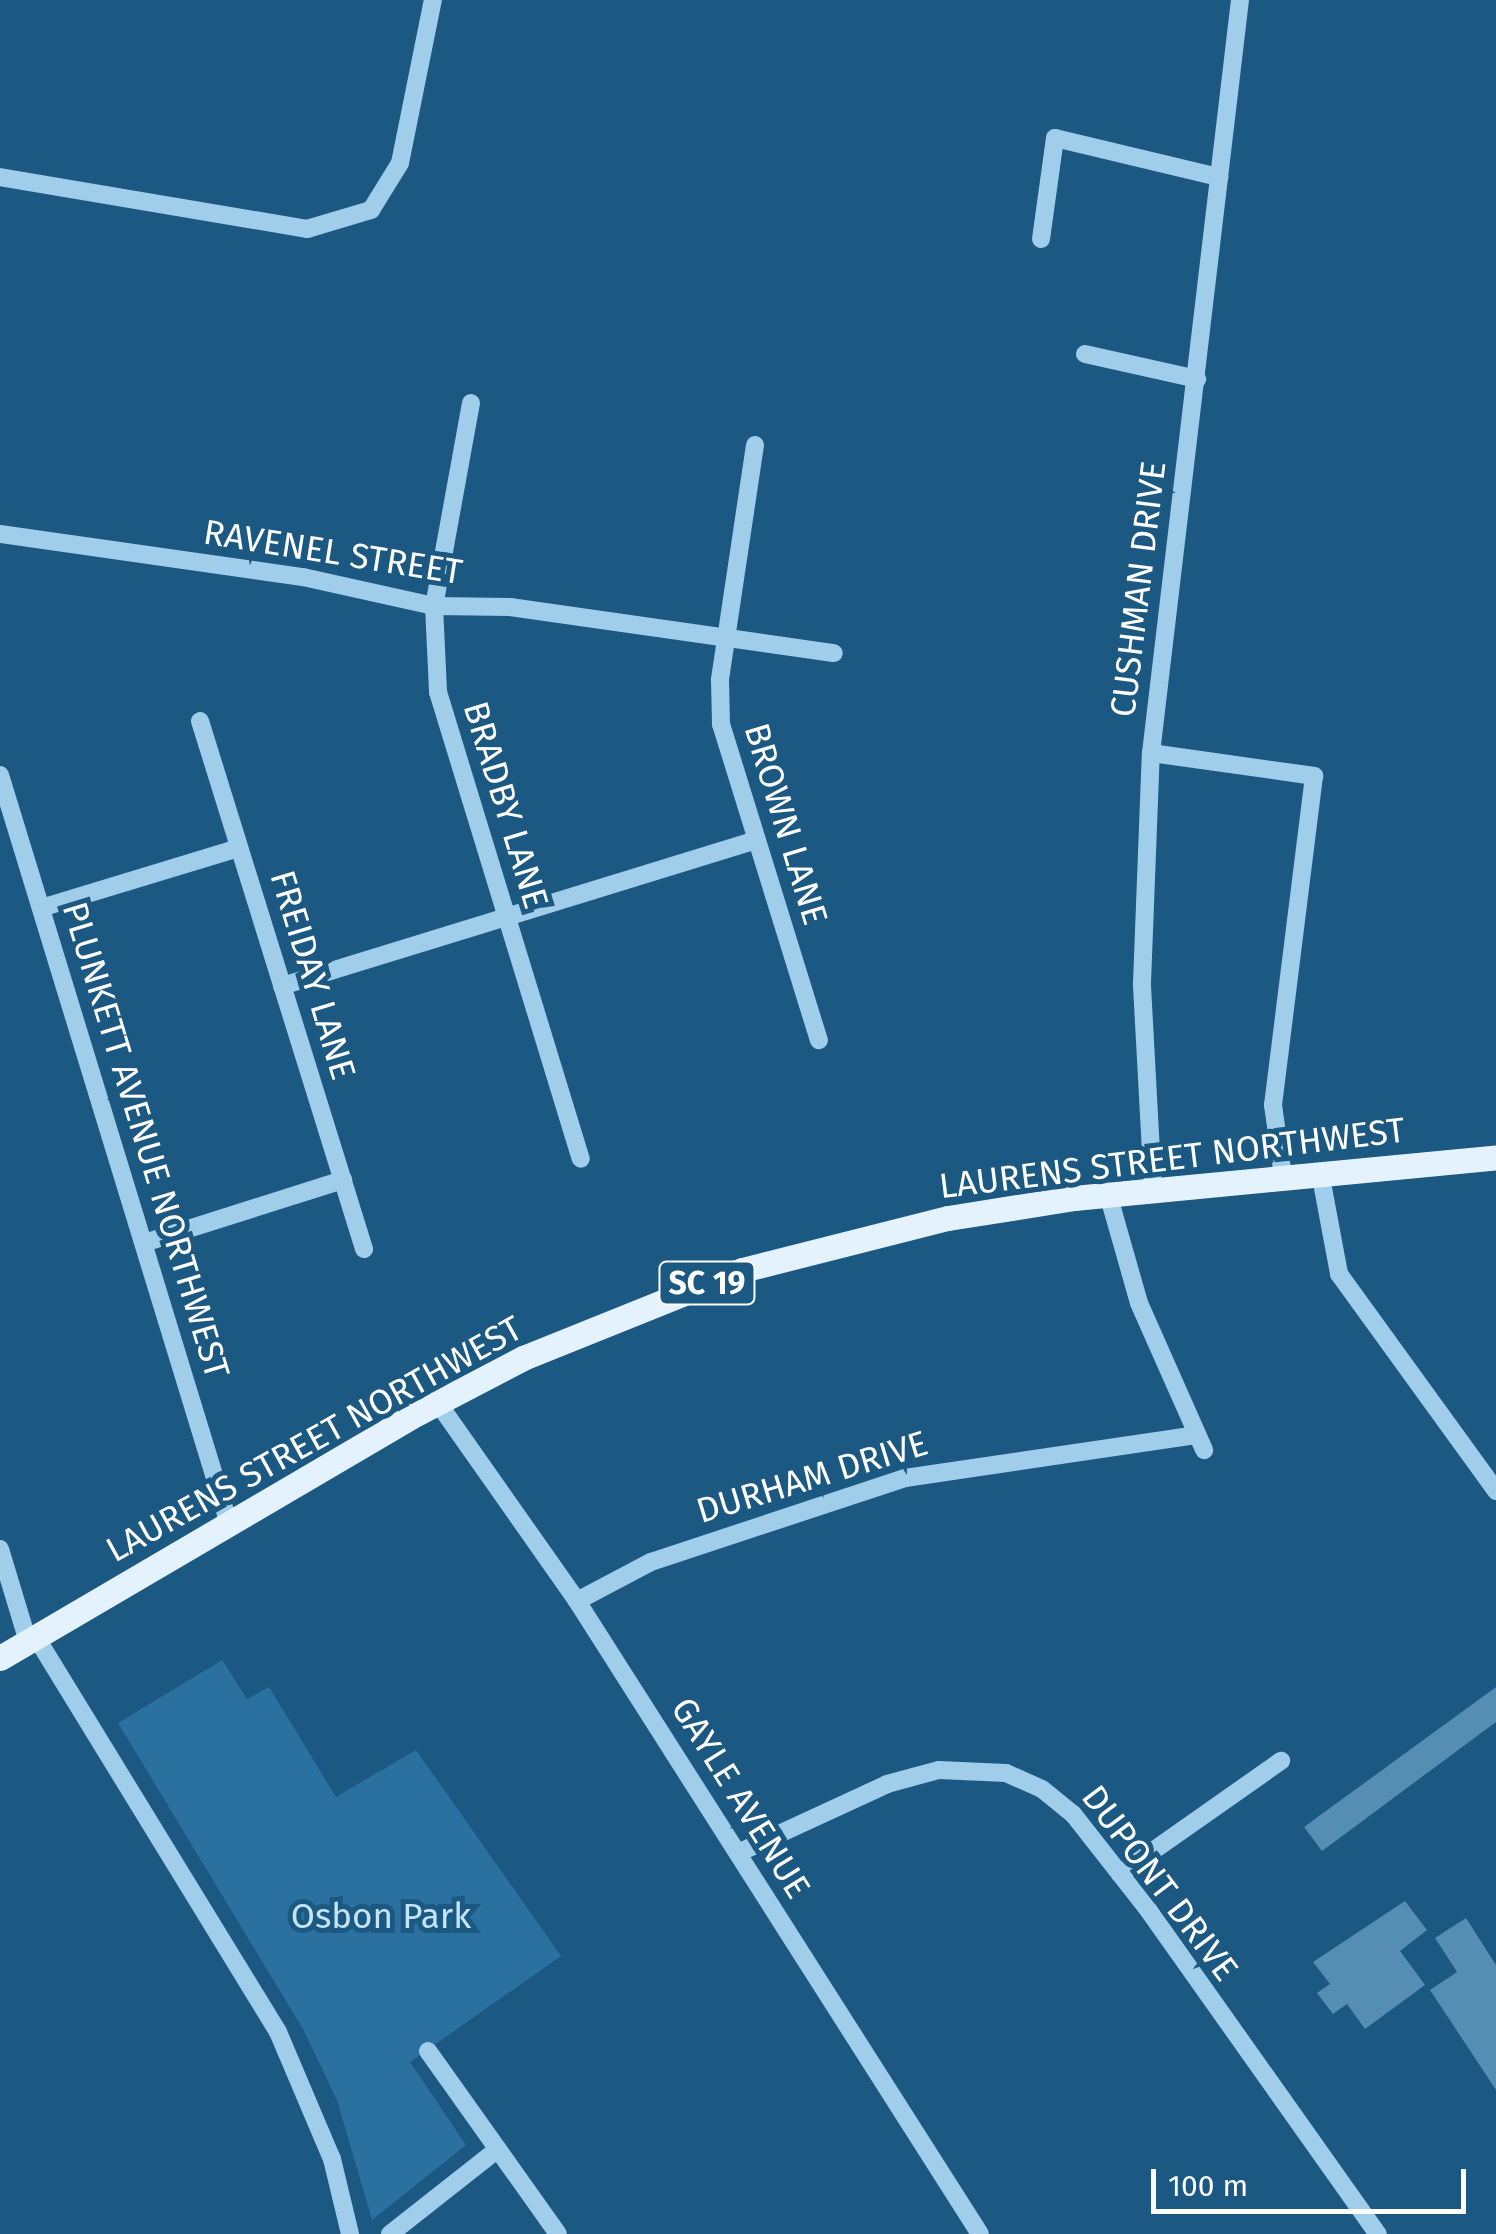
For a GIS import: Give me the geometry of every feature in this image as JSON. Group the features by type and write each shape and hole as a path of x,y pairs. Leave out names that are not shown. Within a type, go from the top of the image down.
{"main road":[{"name":"LAURENS STREET NORTHWEST","path":"0,1658 438,1403 540,1351 742,1270 930,1222 1108,1194 1496,1157"}],"street":[{"path":"0,177 291,227 352,218 372,210 400,162 433,0"},
{"name":"CUSHMAN DRIVE","path":"1153,1189 1142,983 1151,753 1240,0"},
{"path":"1041,239 1055,138 1219,177"},
{"path":"1085,354 1197,380"},
{"name":"BRADBY LANE","path":"472,404 434,606 442,718 581,1159"},
{"name":"BROWN LANE","path":"756,445 726,640 721,724 819,1040"},
{"name":"RAVENEL STREET","path":"0,534 303,577 434,606 510,606 726,640 834,652"},
{"name":"FREIDAY LANE","path":"200,722 364,1248"},
{"path":"1151,753 1314,776 1273,1105 1283,1176"},
{"name":"PLUNKETT AVENUE NORTHWEST","path":"0,775 228,1524"},
{"path":"282,986 756,840"},
{"path":"41,908 239,848"},
{"path":"1320,1172 1338,1274 1496,1490"},
{"path":"144,1244 343,1180"},
{"name":"DURHAM DRIVE","path":"577,1600 650,1562 905,1478 1200,1442 1139,1303 1108,1194"},
{"name":"GAYLE AVENUE","path":"438,1403 577,1600 980,2234"},
{"path":"0,1548 32,1639 278,2032 332,2159 350,2234"},
{"path":"1120,1874 1281,1761"},
{"name":"DUPONT DRIVE","path":"738,1853 887,1784 940,1770 986,1770 1058,1800 1120,1874 1378,2234"},
{"path":"428,2051 558,2234"},
{"path":"390,2234 498,2149"}],"green space":[{"name":"Osbon Park","path":"222,1660 247,1699 269,1687 336,1797 416,1750 561,1956 410,2062 466,2145 372,2220 337,2100 303,2029 118,1723"}],"building":[{"path":"1496,1687 1496,1722 1322,1851 1304,1827"},
{"path":"1405,1901 1427,1930 1400,1951 1425,1985 1365,2029 1347,2004 1333,2014 1317,1993 1330,1984 1313,1962"},
{"path":"1466,1918 1496,1965 1496,2090 1430,1990 1457,1972 1435,1938"}]}
